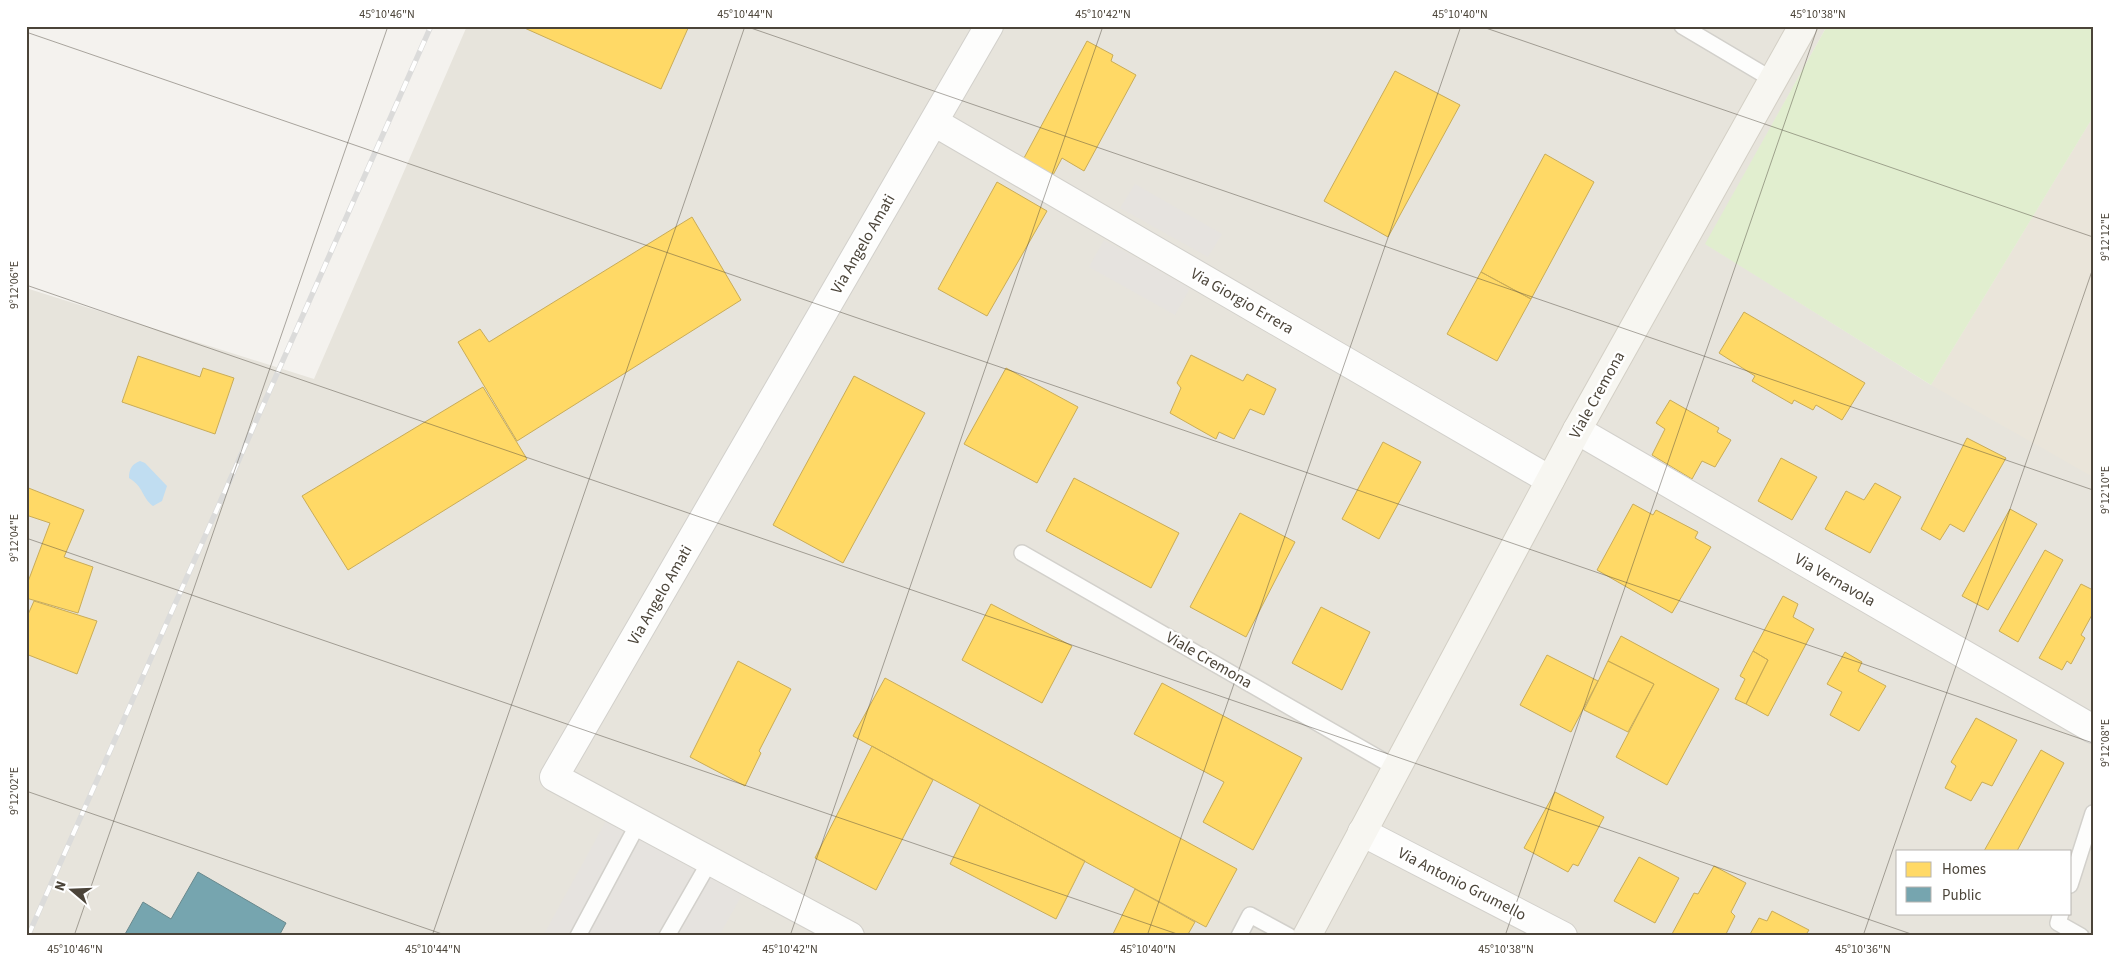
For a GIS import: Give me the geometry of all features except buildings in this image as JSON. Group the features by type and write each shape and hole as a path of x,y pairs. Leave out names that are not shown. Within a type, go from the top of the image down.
{"main road":[{"name":"Viale Cremona","path":"1307,936 1577,430 1803,26"}],"street":[{"path":"934,122 989,26"},
{"name":"Via Giorgio Errera","path":"934,122 1550,480"},
{"name":"Via Angelo Amati","path":"850,936 554,777 934,122"},
{"name":"Via Vernavola","path":"1577,430 2093,730"},
{"name":"Via Antonio Grumello","path":"1362,832 1563,936"}],"lane":[{"path":"1682,26 1773,80"},
{"name":"Viale Cremona","path":"1022,552 1396,768"},
{"path":"2072,879 2093,812"},
{"path":"578,936 639,822"},
{"path":"667,936 710,861"},
{"path":"2061,914 2058,923 2081,936"},
{"path":"1239,936 1250,915 1289,936"}],"shaded area":[{"path":"467,26 1827,26 1706,244 1931,385 2093,117 2093,936 26,936 26,288 314,379"},
{"path":"2093,117 2093,477 1931,385"},
{"path":"1135,184 1222,234 1208,257 1120,208"},
{"path":"1104,240 1190,288 1175,315 1089,267"},
{"path":"607,819 743,893 719,936 543,936"}],"green space":[{"path":"1827,26 2093,26 2093,117 1931,385 1705,244"}],"water":[{"path":"140,461 145,463 167,486 162,501 153,506 149,503 138,485 129,478 132,467"}],"railway":[{"path":"28,936 431,26"}]}
